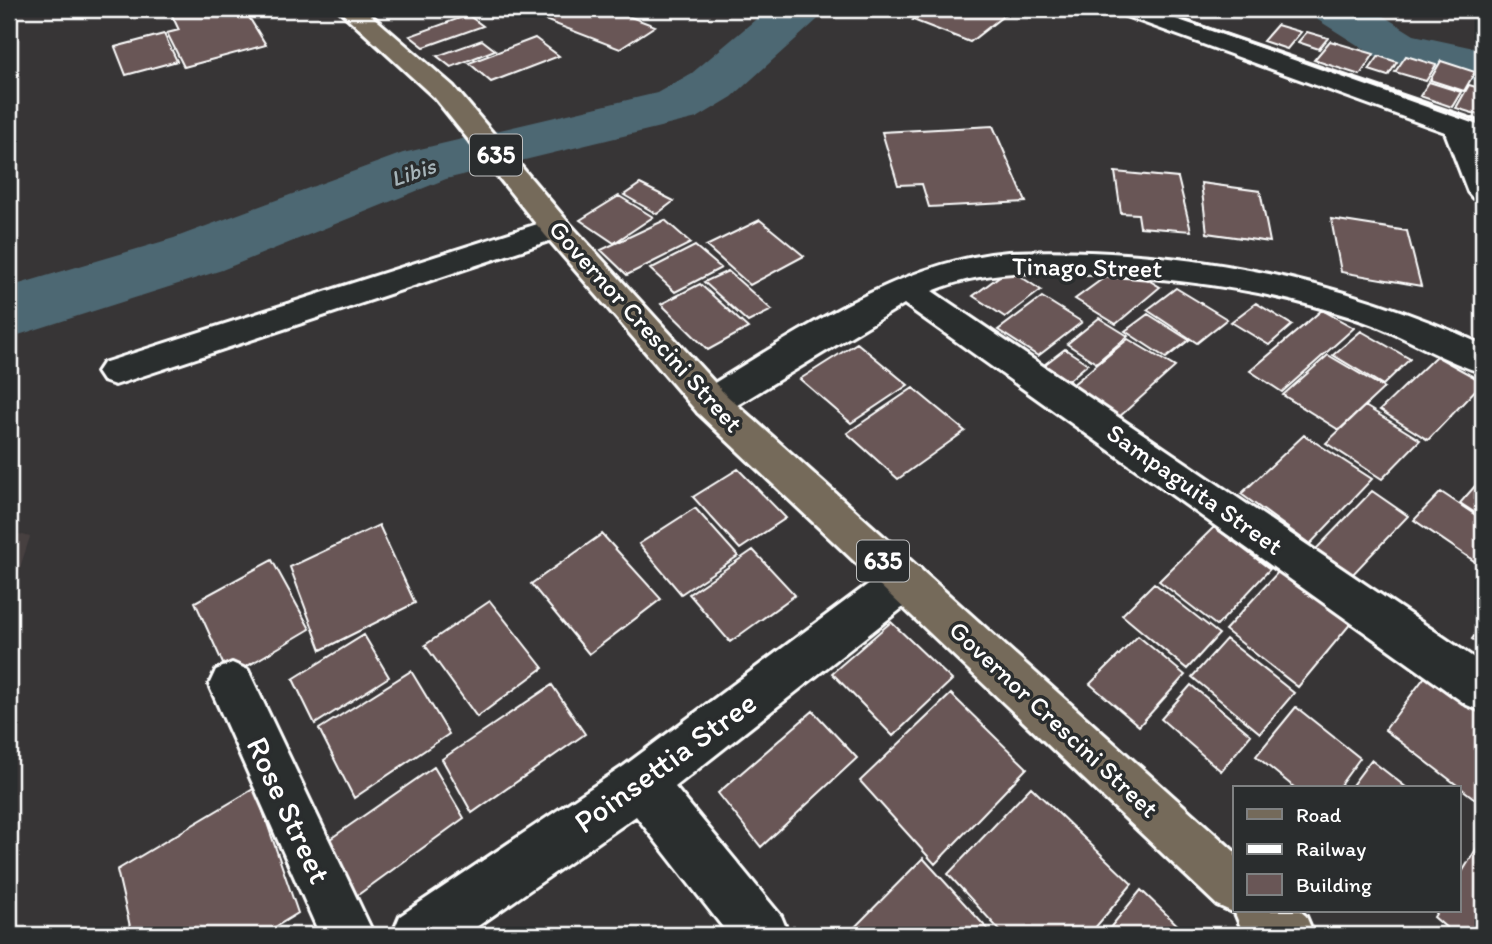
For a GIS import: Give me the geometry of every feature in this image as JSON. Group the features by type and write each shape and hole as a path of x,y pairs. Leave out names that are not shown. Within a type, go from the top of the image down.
{"main road":[{"name":"Governor Crescini Street","path":"355,10 444,92 552,223 710,403 1233,885"},
{"path":"1262,912 1287,935"}],"street":[{"path":"1128,9 1470,132 1483,192"},
{"path":"115,372 552,223"},
{"name":"Tinago Street","path":"710,403 906,289 963,269 1028,261 1126,264 1207,272 1282,285 1379,315 1483,360"},
{"name":"Sampaguita Street","path":"906,289 1483,690"},
{"name":"Poinsettia Stree","path":"419,935 641,783 905,580"},
{"name":"Rose Street","path":"232,685 347,935"},
{"path":"641,783 762,935"}],"shaded area":[{"path":"9,531 30,537 9,601"}],"building":[{"path":"169,9 244,9 266,45 184,67 167,33 179,30"},
{"path":"460,9 609,9 655,26 620,49 519,10"},
{"path":"929,9 995,9 1007,13 970,42 913,20"},
{"path":"468,15 483,26 424,47 410,36"},
{"path":"1277,25 1301,32 1287,49 1263,41"},
{"path":"1307,32 1328,38 1319,49 1298,42"},
{"path":"164,34 177,61 126,75 115,47"},
{"path":"535,38 559,56 491,82 469,63"},
{"path":"482,40 495,50 451,67 437,56"},
{"path":"1330,41 1374,54 1360,75 1314,60"},
{"path":"1379,56 1397,62 1388,76 1369,70"},
{"path":"1406,56 1436,65 1426,81 1395,72"},
{"path":"1441,61 1475,72 1464,91 1430,80"},
{"path":"1429,82 1461,92 1452,107 1420,96"},
{"path":"1469,85 1483,89 1483,107 1479,115 1456,108"},
{"path":"993,126 1026,202 929,207 922,184 898,185 882,132"},
{"path":"1115,172 1178,178 1191,231 1140,227 1138,214 1121,213"},
{"path":"1201,183 1260,191 1270,242 1207,233"},
{"path":"640,184 674,201 657,214 624,195"},
{"path":"619,196 653,217 614,243 580,220"},
{"path":"1331,219 1407,231 1421,286 1341,272"},
{"path":"665,220 691,243 627,275 601,250"},
{"path":"760,220 804,256 750,285 706,246"},
{"path":"695,246 721,268 675,292 650,269"},
{"path":"1009,269 1041,290 1005,317 973,296"},
{"path":"728,271 772,310 748,322 704,282"},
{"path":"1105,277 1143,277 1160,287 1116,324 1075,299"},
{"path":"700,284 748,328 708,350 661,304"},
{"path":"1176,288 1227,319 1197,343 1147,310"},
{"path":"1042,297 1082,322 1038,356 998,330"},
{"path":"1256,303 1292,325 1269,345 1231,322"},
{"path":"1322,310 1354,328 1282,392 1250,371"},
{"path":"1148,314 1189,340 1166,358 1125,331"},
{"path":"1099,318 1128,336 1096,363 1067,344"},
{"path":"1361,331 1410,359 1383,385 1333,355"},
{"path":"1128,339 1175,367 1118,418 1071,386"},
{"path":"857,343 908,385 851,423 800,379"},
{"path":"1065,349 1088,364 1068,381 1044,365"},
{"path":"1328,355 1384,388 1339,430 1283,395"},
{"path":"1436,356 1483,382 1428,440 1380,410"},
{"path":"913,388 965,431 898,479 847,433"},
{"path":"1365,406 1420,440 1382,479 1326,443"},
{"path":"1304,435 1372,479 1310,544 1241,494"},
{"path":"738,469 786,518 740,549 693,497"},
{"path":"1483,477 1483,518 1460,503"},
{"path":"1372,491 1408,516 1352,575 1316,549"},
{"path":"1441,492 1483,520 1483,567 1414,520"},
{"path":"695,508 738,556 681,594 639,544"},
{"path":"379,525 415,603 321,650 290,567"},
{"path":"1214,527 1270,569 1217,626 1159,581"},
{"path":"602,534 661,599 589,654 531,584"},
{"path":"753,550 795,595 730,642 689,594"},
{"path":"1290,559 1362,610 1298,687 1225,630"},
{"path":"272,560 310,629 229,677 195,602"},
{"path":"1154,583 1219,634 1187,669 1122,615"},
{"path":"490,601 543,668 477,717 425,645"},
{"path":"891,622 952,680 893,736 832,673"},
{"path":"1483,624 1483,647 1472,639"},
{"path":"364,635 389,677 315,724 293,679"},
{"path":"1138,636 1185,675 1139,726 1090,684"},
{"path":"1226,639 1294,693 1260,733 1192,677"},
{"path":"1430,670 1483,708 1483,805 1460,786 1385,730"},
{"path":"411,671 449,734 354,798 319,729"},
{"path":"552,685 585,734 472,813 442,759"},
{"path":"1191,685 1251,735 1221,771 1161,719"},
{"path":"951,694 1027,768 935,864 860,781"},
{"path":"1296,707 1360,758 1339,786 1293,786 1256,756"},
{"path":"813,711 857,758 761,847 718,793"},
{"path":"1371,760 1404,786 1352,786"},
{"path":"434,767 464,818 344,905 317,848"},
{"path":"1031,787 1132,884 1089,935 1004,935 948,874"},
{"path":"255,788 298,913 262,935 132,935 117,870"},
{"path":"1483,838 1483,935 1455,935 1434,917 1437,912 1460,912 1460,875"},
{"path":"923,858 993,935 847,935"},
{"path":"1141,890 1188,935 1104,935"}],"waterway":[{"name":"Libis","path":"9,313 198,254 425,166 677,106 712,85 799,9"},
{"path":"1336,9 1397,47 1483,66"}],"railway":[{"path":"1152,9 1483,122"}]}
